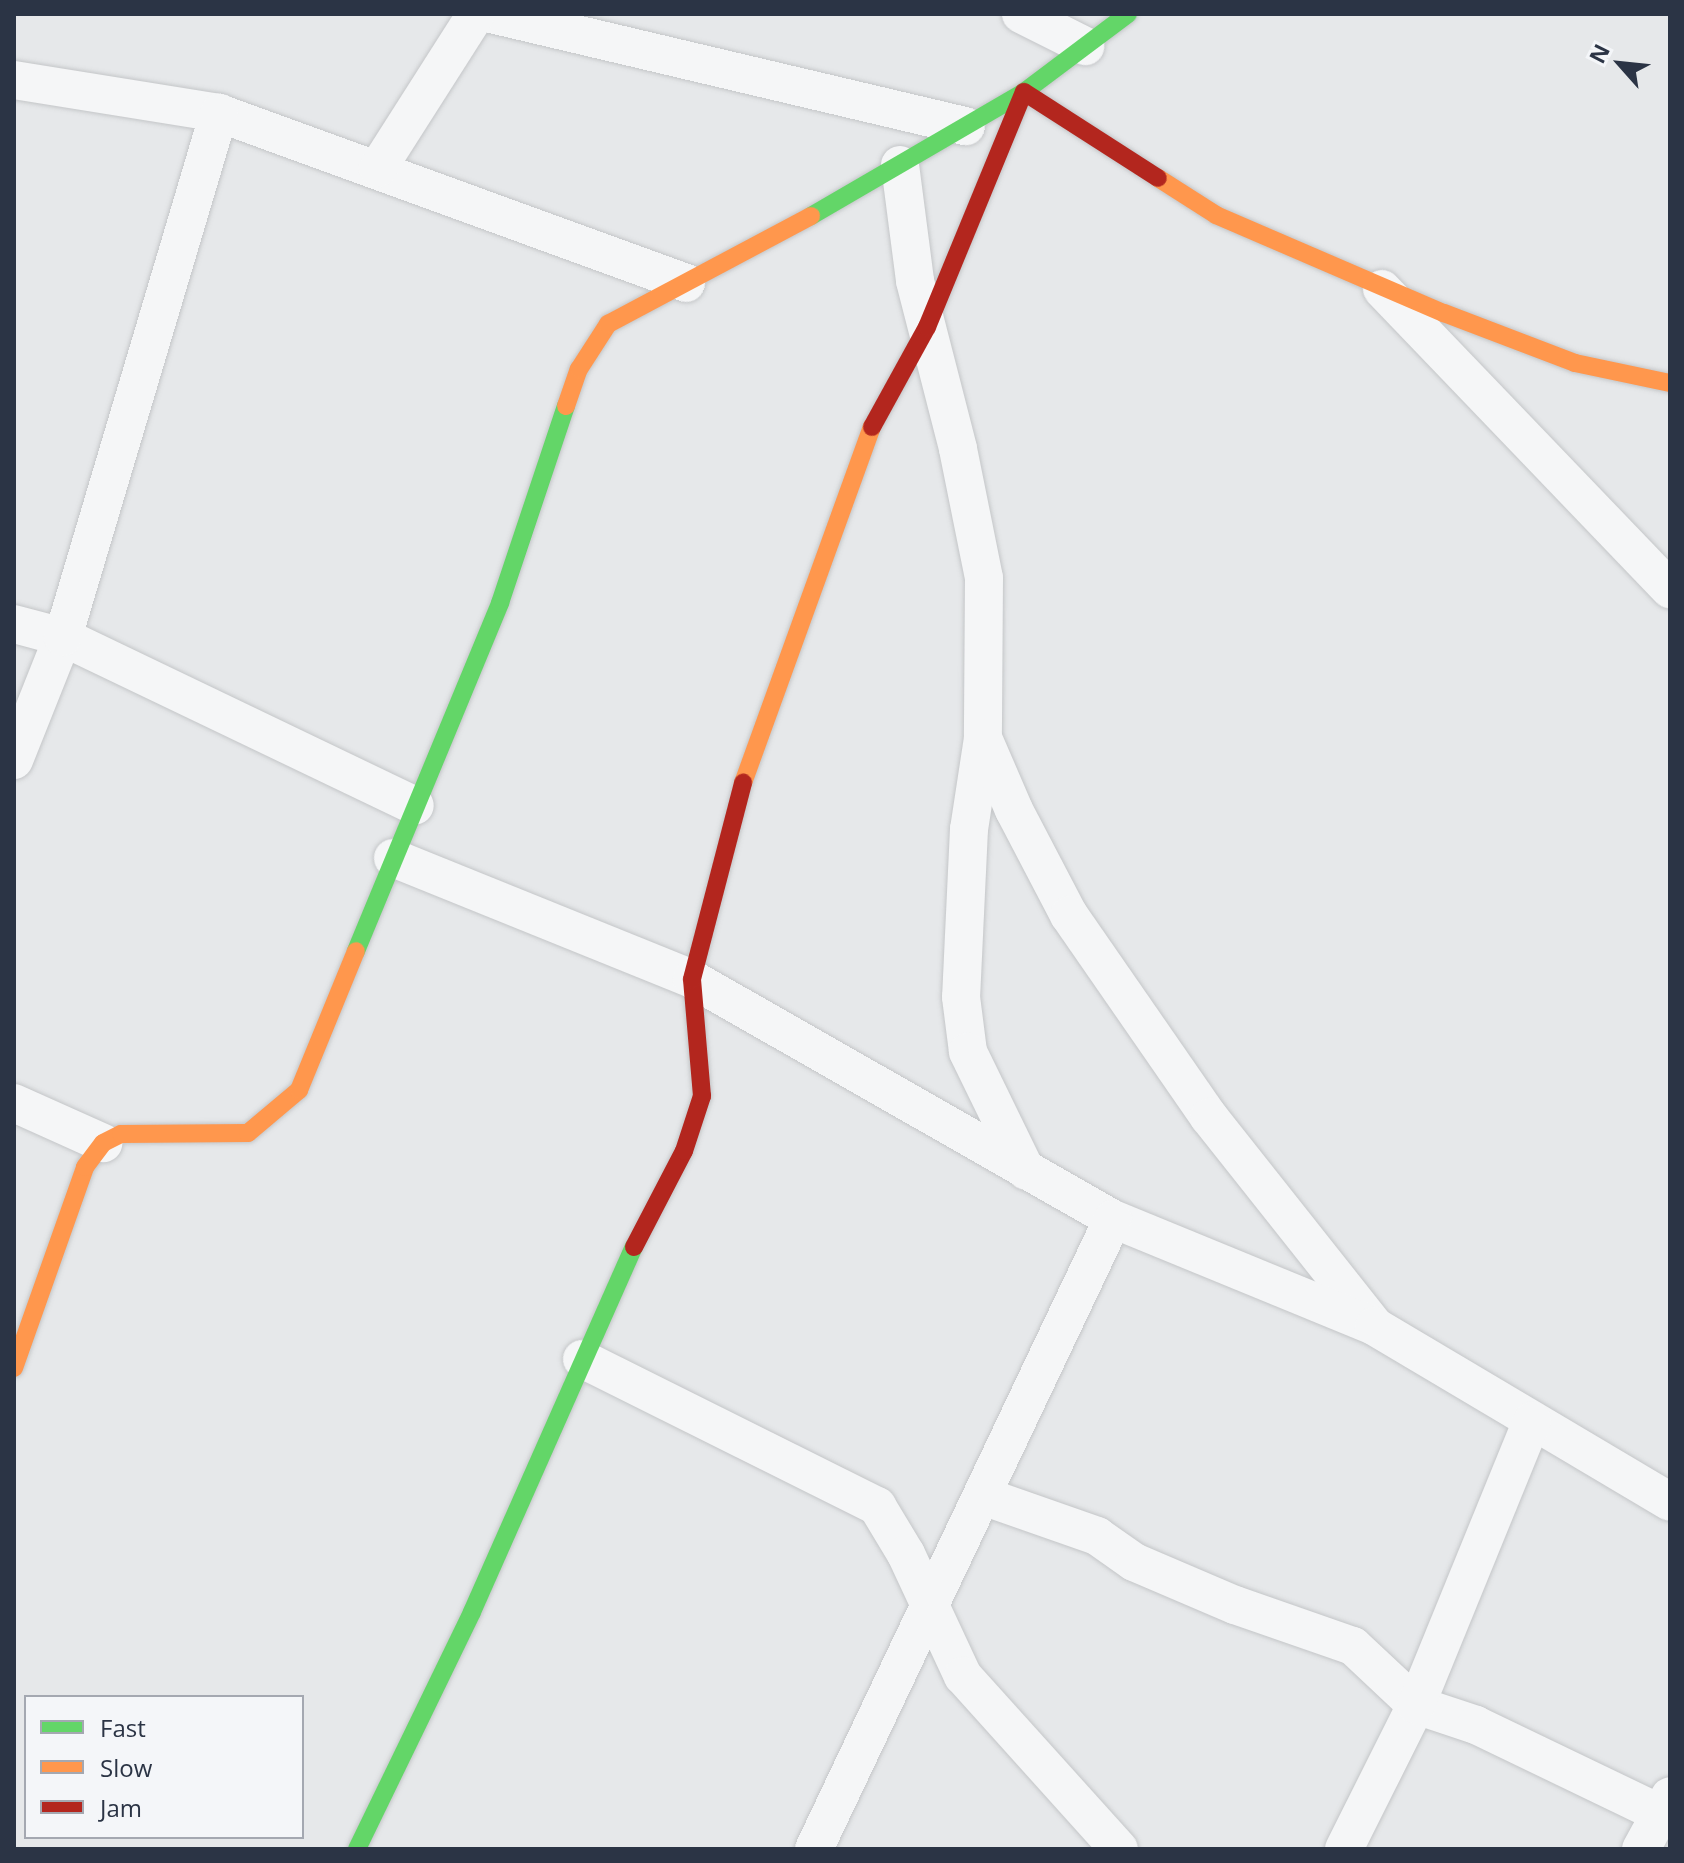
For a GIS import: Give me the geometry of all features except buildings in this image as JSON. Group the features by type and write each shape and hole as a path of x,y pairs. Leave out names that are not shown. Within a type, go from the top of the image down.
{"street":[{"path":"378,168 476,14"},
{"path":"491,14 966,126"},
{"path":"1021,14 1085,46"},
{"path":"14,1368 85,1167 103,1143 121,1134 248,1133 278,1112 299,1090 500,603 579,369 608,324 900,165 1024,92 1121,17"},
{"path":"14,80 219,113 378,168 686,283"},
{"path":"1024,92 1216,215 1377,284 1575,363 1670,383"},
{"path":"357,1849 472,1612 582,1359 684,1151 702,1096 692,979 748,765 866,439 927,327 1024,92"},
{"path":"14,760 63,637 219,113"},
{"path":"900,165 927,327 984,578 983,738 969,829 961,997 968,1052 1026,1171"},
{"path":"1377,284 1670,589"},
{"path":"14,624 63,637 415,806"},
{"path":"983,738 1014,810 1069,915 1209,1117 1374,1326"},
{"path":"393,858 692,979 1113,1219 1374,1326 1670,1502"},
{"path":"14,1103 103,1143"},
{"path":"814,1849 1113,1219"},
{"path":"582,1359 877,1506 906,1554 929,1612 963,1676 1119,1849"},
{"path":"1344,1849 1416,1705 1532,1421"},
{"path":"983,1496 1097,1536 1134,1562 1235,1605 1353,1646 1416,1705 1476,1725 1665,1805 1641,1849"}],"traffic: fast":[{"path":"811,216 1024,92 1128,14"},
{"path":"356,951 500,603 566,406"},
{"path":"357,1849 472,1612 634,1247"}],"traffic: slow":[{"path":"1158,178 1216,215 1444,313 1575,363 1670,383"},
{"path":"566,406 579,369 608,324 811,216"},
{"path":"743,783 872,427"},
{"path":"14,1368 85,1167 103,1143 121,1134 248,1133 299,1090 356,951"}],"traffic: jam":[{"path":"872,427 927,327 1024,92 1158,178"},
{"path":"634,1247 684,1151 702,1096 692,979 743,783"}]}
